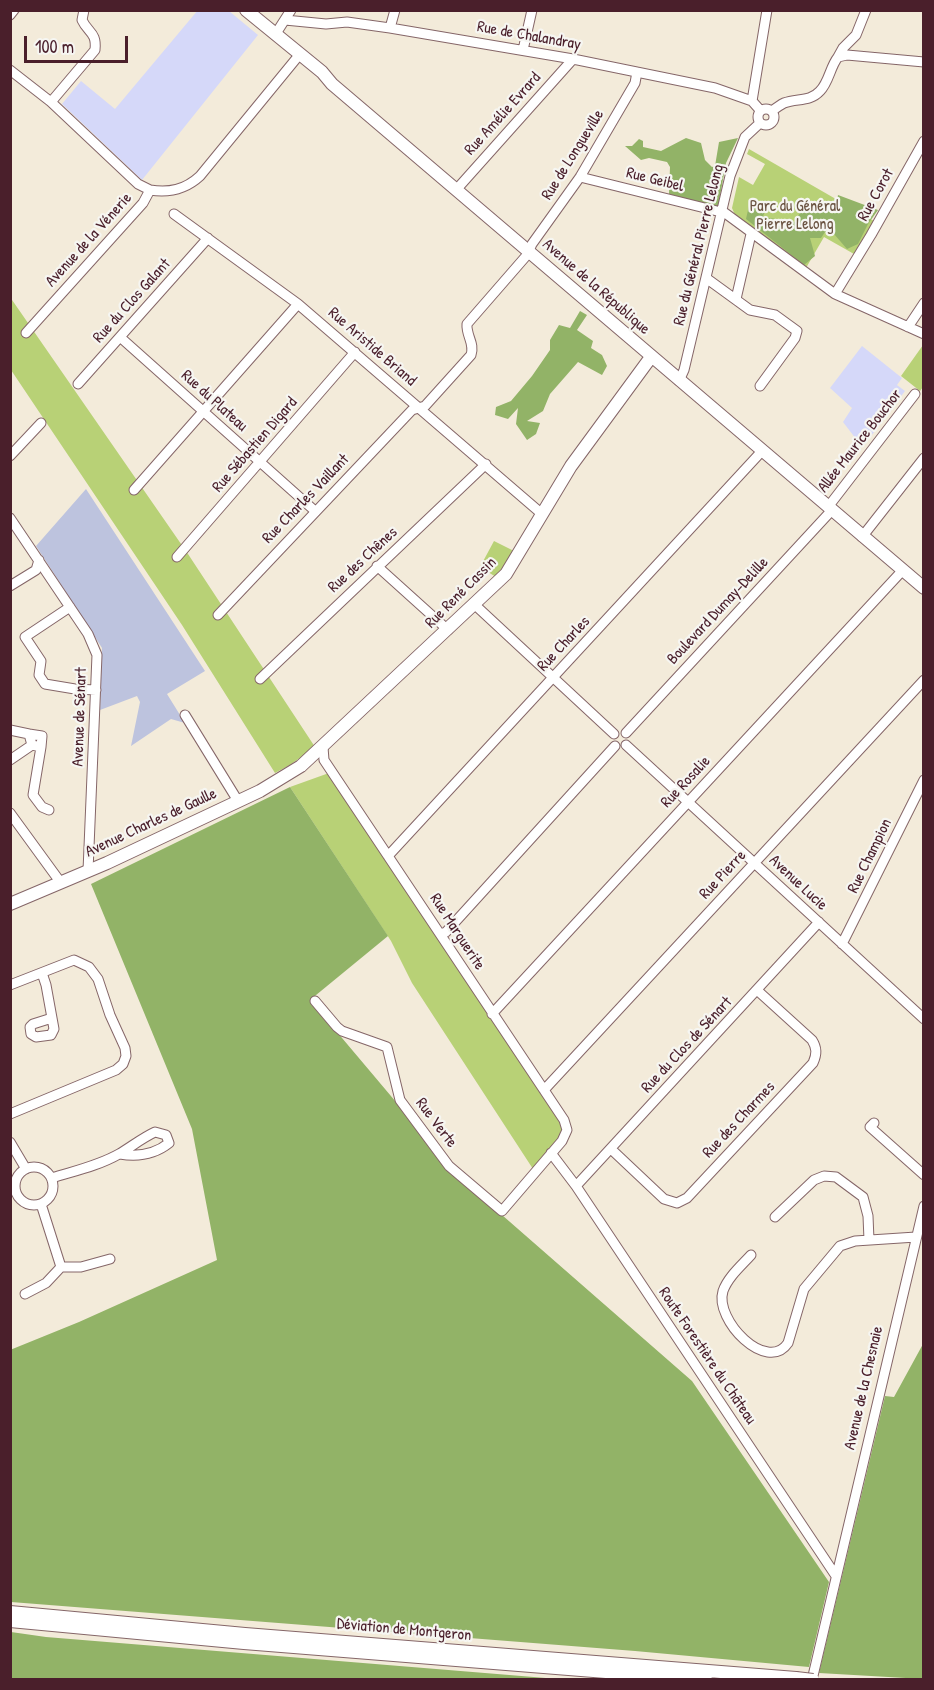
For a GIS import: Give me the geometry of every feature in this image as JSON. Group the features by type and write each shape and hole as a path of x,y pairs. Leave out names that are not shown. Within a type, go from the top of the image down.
{"main road":[{"name":"Avenue de la République","path":"246,10 924,588"},
{"name":"Rue René Cassin","path":"302,766 506,574 571,466 651,357"},
{"name":"Avenue Charles de Gaulle","path":"10,904 88,871 260,791 302,766"},
{"name":"Déviation de Montgeron","path":"10,1612 245,1634 812,1680"},
{"name":"Déviation de Montgeron","path":"10,1621 244,1643 706,1680"}],"street":[{"path":"10,15 14,10"},
{"path":"51,102 95,50 96,40 82,20 84,10"},
{"path":"275,35 291,10"},
{"path":"390,28 395,10"},
{"path":"523,50 532,10"},
{"path":"752,101 767,10"},
{"path":"772,111 784,103 812,99 825,87 834,63 843,48 856,35 866,10"},
{"name":"Rue de Chalandray","path":"285,20 326,24 346,22 573,59 715,88 752,101 760,110"},
{"name":"Avenue de la Vénerie","path":"26,333 143,203 150,190 162,192 180,189 193,182 300,54"},
{"path":"838,57 847,55 924,62"},
{"name":"Rue Amélie Evrard","path":"456,189 573,59"},
{"path":"11,71 51,102 138,184 150,190"},
{"name":"Rue de Longueville","path":"419,408 425,406 471,355 474,347 466,328 467,324 529,251 580,177 635,83 637,72"},
{"path":"767,108 772,111 774,118 772,122 765,125 760,123 757,117 760,110 767,108"},
{"name":"Rue du Général Pierre Lelong","path":"679,381 684,370 730,176 742,141 760,123"},
{"name":"Rue Corot","path":"835,294 871,236 924,141"},
{"name":"Rue Geibel","path":"580,177 722,212"},
{"path":"722,212 835,294 924,334"},
{"name":"Rue Aristide Briand","path":"174,214 298,304 542,514"},
{"path":"736,299 751,234"},
{"name":"Rue du Clos Galant","path":"78,384 208,238"},
{"path":"706,278 750,310 775,315 797,331 795,339 760,386"},
{"path":"908,327 924,303"},
{"path":"134,490 298,304"},
{"name":"Rue du Plateau","path":"120,336 315,511"},
{"name":"Rue Sébastien Digard","path":"177,557 355,352"},
{"name":"Allée Maurice Bouchor","path":"830,508 915,394"},
{"name":"Rue Charles Vaillant","path":"218,615 412,410 419,408"},
{"path":"10,456 41,423"},
{"name":"Rue Charles","path":"388,856 762,451"},
{"path":"862,537 924,458"},
{"name":"Rue des Chênes","path":"260,679 486,464"},
{"name":"Boulevard Dumay-Delille","path":"626,733 830,508"},
{"name":"Avenue de Sénart","path":"10,518 94,644 97,655 88,871"},
{"path":"10,586 36,570 39,560"},
{"path":"377,566 448,630"},
{"name":"Rue Rosalie","path":"492,1014 902,571"},
{"path":"474,604 614,734"},
{"path":"70,607 25,637 41,661 39,675 45,684 96,690"},
{"name":"Rue Pierre","path":"544,1090 924,680"},
{"path":"185,716 238,801"},
{"path":"10,730 42,736 37,746 33,795 42,807 50,810"},
{"path":"621,731 626,733 629,741 626,745 615,746 612,739 614,734 621,731"},
{"name":"Avenue Lucie","path":"626,745 924,1019"},
{"path":"10,760 37,746"},
{"path":"441,934 446,932 615,746"},
{"name":"Rue Marguerite","path":"323,747 324,760 564,1120 567,1130 562,1141 551,1153"},
{"path":"302,766 324,760"},
{"name":"Rue Champion","path":"842,944 924,780"},
{"path":"10,813 61,883"},
{"name":"Rue du Clos de Sénart","path":"576,1186 758,991 819,922"},
{"path":"10,985 74,960 80,961 89,967 98,979 126,1056 123,1064 116,1070 10,1114"},
{"path":"42,973 52,1017"},
{"name":"Rue des Charmes","path":"611,1149 664,1198 677,1203 687,1198 806,1071 816,1056 816,1046 758,991"},
{"name":"Rue Verte","path":"315,1001 342,1031 387,1047 400,1100 449,1166 502,1211 551,1153"},
{"path":"874,1123 870,1127 924,1175"},
{"path":"52,1178 98,1164 120,1154 137,1141 155,1132 166,1135 169,1143 161,1150 144,1155 120,1154"},
{"path":"10,1142 26,1169"},
{"name":"Route Forestière du Château","path":"551,1153 576,1186 836,1576"},
{"path":"41,1168 52,1178 54,1184 51,1195 41,1204 29,1204 14,1199 15,1183 26,1169 41,1168"},
{"path":"775,1217 814,1180 824,1176 836,1177 863,1197 868,1216 869,1240"},
{"path":"41,1204 62,1267"},
{"name":"Avenue de la Chesnaie","path":"812,1680 924,1206"},
{"path":"751,1255 734,1272 727,1283 721,1307 726,1319 751,1347 776,1353 784,1349 788,1343 804,1289 840,1246 869,1240 915,1237"},
{"path":"25,1294 46,1283 62,1267 81,1267 110,1259"}],"shaded area":[{"path":"198,10 229,11 258,35 142,180 62,104 81,81 115,109"},
{"path":"862,346 902,378 897,385 905,391 865,444 856,439 843,422 852,408 830,388"},
{"path":"86,489 205,671 167,694 185,723 171,719 131,746 140,702 137,696 100,710 102,648 36,546"}],"green space":[{"path":"686,138 701,143 705,160 712,167 715,166 719,142 738,138 726,163 718,207 669,194 670,167 667,162 649,158 641,160 625,146 632,146 639,139 643,141 643,147 661,151"},
{"name":"Parc du Général Pierre Lelong","path":"749,149 874,221 854,254 824,237 806,268 735,215 732,208 739,177 753,185 765,164 747,154"},
{"path":"838,195 878,210 858,244 847,249 827,229 821,238 810,238 815,256 804,265 746,219 750,201 767,203 763,217 795,222 804,205 836,206"},
{"path":"10,297 188,554 315,747 290,765 275,773 182,625 11,370"},
{"path":"580,311 587,315 577,330 593,341 591,348 602,355 607,366 602,375 578,362 550,394 543,411 527,421 540,423 536,434 527,440 516,424 518,408 508,419 495,415 496,407 511,401 550,350 550,340 559,325 570,328"},
{"path":"923,345 923,387 920,391 901,376"},
{"path":"494,541 514,551 496,577 480,567"},
{"path":"329,773 563,1126 562,1136 533,1169 412,983 391,941 290,787"},
{"path":"290,787 388,936 310,1000 412,1121 502,1215 692,1381 829,1582 809,1667 635,1651 11,1602 10,1350 79,1322 217,1260 192,1129 91,884"},
{"path":"923,1344 923,1679 819,1673 885,1396 894,1397"},
{"path":"11,1632 46,1637 558,1679 11,1679"}]}
